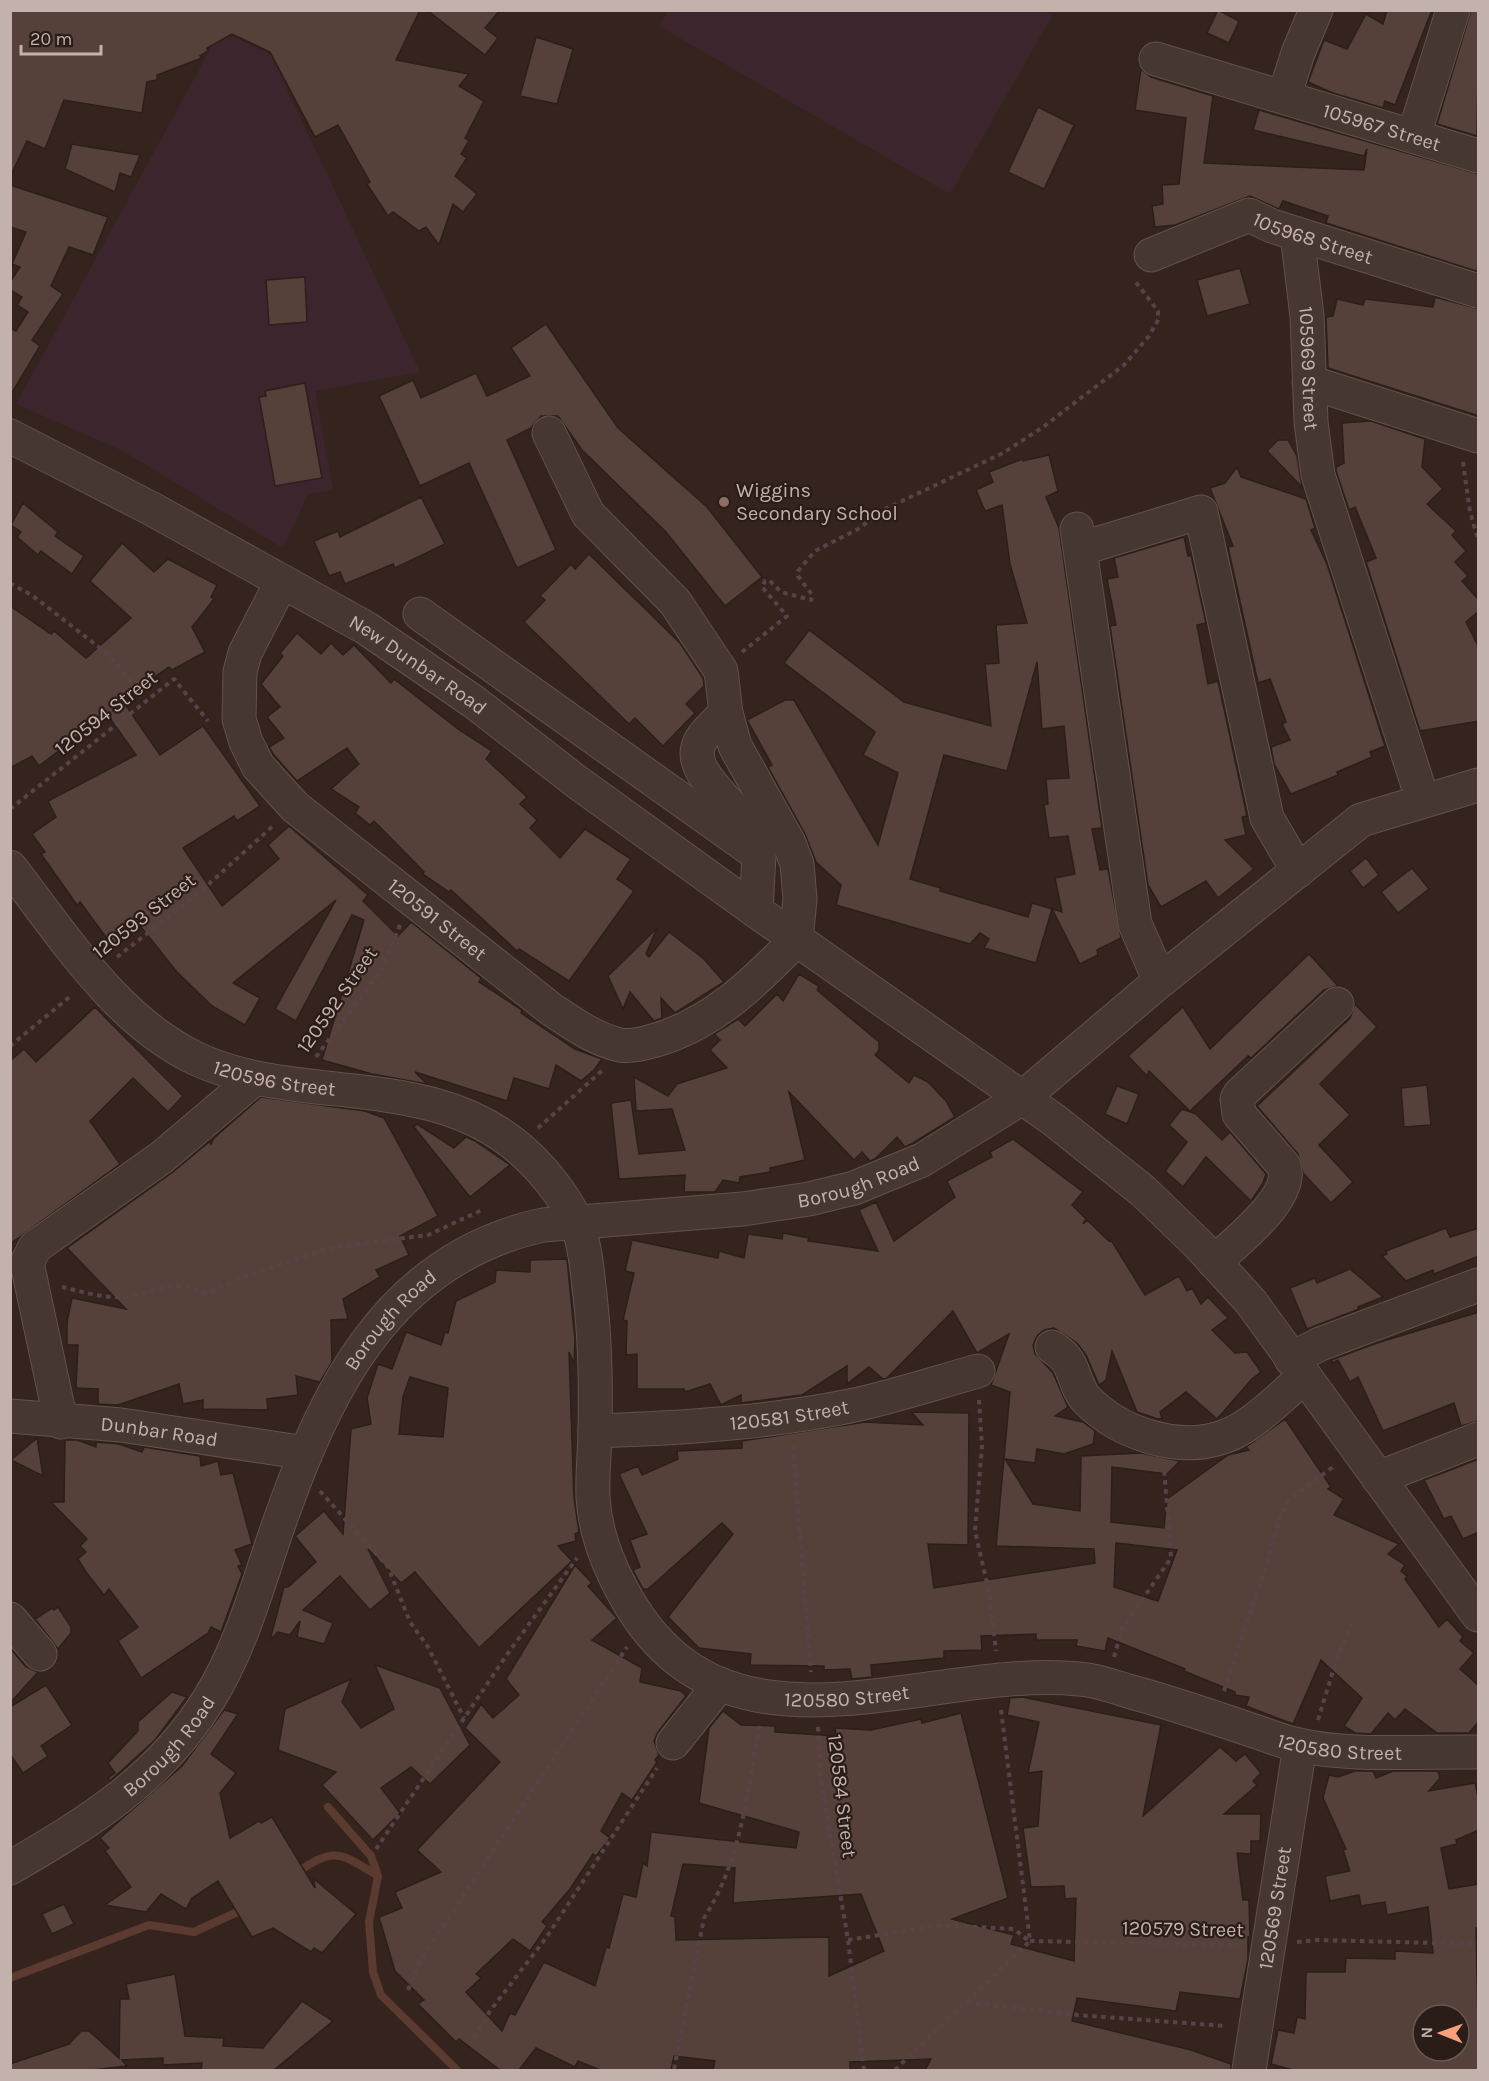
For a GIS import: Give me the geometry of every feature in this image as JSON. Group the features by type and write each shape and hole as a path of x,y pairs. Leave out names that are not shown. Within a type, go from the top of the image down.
{"street":[{"path":"1284,97 1298,53 1316,10"},
{"path":"1414,135 1453,10"},
{"name":"105967 Street","path":"1156,59 1479,156"},
{"name":"105968 Street","path":"1151,255 1249,215 1297,234 1479,291"},
{"name":"105969 Street","path":"1297,234 1305,287 1314,452 1325,502 1423,801"},
{"path":"1310,382 1471,434"},
{"path":"549,433 588,514 675,602 721,671 726,713 742,762 789,843 797,864 800,899 796,940"},
{"name":"New Dunbar Road","path":"10,436 152,509 366,627 474,702 577,782 796,940 1022,1098 1143,1191 1251,1302 1378,1478 1473,1597"},
{"path":"1160,981 1135,924 1078,539 1201,512 1268,818 1298,871"},
{"name":"120591 Street","path":"282,581 245,653 238,690 239,719 246,742 258,766 295,807 551,1009 585,1032 621,1045 650,1041 678,1033 706,1019 756,981 796,940"},
{"path":"420,614 759,855"},
{"path":"726,713 700,741 698,759 706,778 753,831 759,855 756,911"},
{"name":"Borough Road","path":"10,1868 90,1821 126,1794 156,1767 208,1701 228,1665 252,1606 302,1463 350,1365 385,1317 430,1276 498,1237 543,1225 743,1209 809,1199 855,1188 922,1160 1022,1098 1160,981 1360,820 1479,785"},
{"name":"120596 Street","path":"10,867 94,975 140,1021 172,1045 200,1060 254,1079 430,1103 486,1125 520,1149 552,1184 576,1221"},
{"path":"1214,1262 1261,1221 1286,1177 1284,1166 1239,1114 1237,1099 1337,1004"},
{"path":"61,1422 27,1263 35,1247 162,1157 254,1079"},
{"name":"120580 Street","path":"576,1221 592,1305 595,1431 593,1501 598,1532 624,1593 643,1623 688,1665 720,1684 786,1701 815,1701 903,1693 999,1678 1043,1676 1086,1679 1305,1746 1339,1750 1479,1752"},
{"path":"1052,1347 1066,1358 1085,1398 1111,1420 1163,1441 1193,1443 1224,1437 1248,1423 1320,1344 1479,1286"},
{"name":"120581 Street","path":"595,1431 666,1428 791,1416 861,1403 978,1371"},
{"name":"Dunbar Road","path":"10,1416 61,1422 121,1425 302,1463"},
{"path":"1378,1478 1479,1439"},
{"path":"10,1619 40,1654"},
{"path":"673,1743 720,1684"},
{"name":"120569 Street","path":"1249,2070 1268,1946 1305,1746"}],"path":[{"path":"721,671 787,616 762,588 765,581 769,580 781,592 811,600 813,596 798,576 798,571 815,552 860,528 881,512 1003,453 1043,427 1124,365 1149,336 1158,320 1158,311 1137,285 1131,269 1136,261 1151,255"},
{"path":"1471,434 1463,465 1468,500 1479,539"},
{"path":"10,584 33,596 109,655 145,700"},
{"name":"120594 Street","path":"10,809 174,679 211,724"},
{"name":"120593 Street","path":"10,1046 94,975 200,892 295,807"},
{"name":"120592 Street","path":"295,1083 383,967 398,928 417,902"},
{"path":"520,1149 534,1132 601,1072 621,1045"},
{"path":"32,1281 114,1296 131,1296 172,1285 195,1287 207,1294 238,1279 311,1254 335,1247 428,1234 485,1210 498,1237"},
{"name":"120584 Street","path":"791,1416 796,1512 821,1780 848,1940 864,2070"},
{"path":"1107,1685 1122,1629 1171,1558 1163,1441"},
{"path":"1214,1718 1250,1617 1280,1516 1288,1501 1357,1450"},
{"path":"302,1463 387,1567 410,1622 428,1647 464,1718"},
{"path":"376,1849 551,1590 598,1532"},
{"path":"408,1990 419,1963 643,1623"},
{"path":"1305,1746 1351,1624"},
{"path":"675,2069 705,1918 736,1853 766,1697"},
{"path":"474,2038 490,2011 546,1938 673,1743"},
{"path":"848,1940 942,1925 1014,1929 1030,1941 895,2070"},
{"name":"120579 Street","path":"1030,1941 1268,1946 1317,1940 1479,1944"},
{"path":"966,2001 1078,2015 1234,2027"}],"shaded area":[{"path":"668,10 1042,10 1052,16 950,194 659,26"},
{"path":"221,30 271,55 420,372 315,391 333,490 308,494 283,548 123,451 16,404"}],"building":[{"path":"10,10 420,10 396,60 469,74 459,86 484,101 465,138 469,141 461,154 467,158 455,176 477,194 463,212 453,204 439,245 426,227 419,231 393,212 388,216 367,184 370,182 338,125 315,137 270,52 232,34 207,48 208,51 200,56 202,58 157,75 157,80 147,82 142,113 64,100 45,149 27,141 10,177"},
{"path":"427,10 500,10 485,28 498,38 485,55"},
{"path":"1218,10 1239,21 1229,43 1207,33"},
{"path":"1387,10 1432,10 1395,105 1385,101 1383,108 1333,93 1308,82 1324,40 1347,49 1366,14 1383,24"},
{"path":"1471,10 1479,10 1477,136 1437,124"},
{"path":"536,37 573,49 557,104 520,96"},
{"path":"1141,69 1151,77 1213,96 1204,163 1364,170 1367,149 1364,156 1253,130 1259,110 1479,174 1479,272 1326,223 1328,216 1283,201 1279,209 1250,196 1175,225 1155,227 1152,206 1163,204 1162,185 1179,184 1186,118 1135,110"},
{"path":"1038,107 1074,125 1044,189 1008,172"},
{"path":"72,144 140,155 131,177 120,173 115,192 65,169"},
{"path":"10,185 108,217 93,255 69,247 51,286 63,294 32,340 40,346 10,396 10,328 16,331 28,312 17,305 22,297 10,290 10,282 20,267 12,264 26,232 10,227"},
{"path":"1240,268 1250,304 1207,316 1197,280"},
{"path":"305,277 307,322 269,325 266,280"},
{"path":"1435,297 1479,309 1479,416 1328,368 1326,317 1333,316 1337,299 1363,305 1365,299 1433,307"},
{"path":"546,324 618,428 707,507 762,577 725,606 666,532 582,450 558,416 541,416 531,428 507,440 556,550 517,568 469,463 420,486 379,396 413,380 421,398 476,373 487,396 530,376 511,348"},
{"path":"305,383 322,478 275,486 259,397 266,396 265,391"},
{"path":"1371,421 1425,439 1422,467 1443,489 1427,504 1456,531 1452,535 1466,551 1455,562 1468,576 1462,581 1479,600 1479,611 1466,622 1479,648 1479,721 1420,731 1366,562 1376,558 1355,507 1349,510 1336,471 1336,467 1344,463 1342,423"},
{"path":"1278,440 1288,440 1297,456 1302,487 1267,451"},
{"path":"1049,455 1058,491 1046,497 1059,528 1102,828 1092,829 1100,870 1108,869 1121,938 1097,950 1098,955 1080,964 1052,909 1036,963 984,948 989,939 980,933 970,944 836,905 841,885 816,862 805,834 768,767 772,765 747,720 785,700 794,700 878,845 898,773 863,755 875,732 784,663 809,630 904,702 991,726 985,664 999,663 996,625 1027,623 1010,564 1002,505 985,511 976,490 993,482 989,472 1022,459 1023,461","holes":["1037,662 1042,729 1064,726 1069,778 1046,779 1048,804 1044,805 1049,838 1068,836 1075,874 1055,878 1062,912 1032,903 1028,917 940,891 941,888 910,879 944,755 1007,771"]},
{"path":"1237,467 1241,477 1306,499 1315,528 1311,530 1327,564 1385,746 1370,752 1372,757 1337,772 1338,775 1291,794 1274,764 1271,747 1290,740 1282,724 1286,722 1270,679 1258,683 1228,547 1233,546 1210,488 1225,483"},
{"path":"421,497 445,544 395,568 393,564 345,584 340,572 329,576 314,541 338,531 340,537"},
{"path":"23,503 58,532 55,536 84,556 72,574 41,551 38,555 17,537 21,532 11,525"},
{"path":"1184,537 1188,556 1191,555 1206,623 1197,625 1208,684 1218,681 1247,816 1242,817 1246,835 1225,840 1254,869 1218,898 1206,881 1161,907 1148,885 1110,626 1116,625 1107,579 1118,577 1114,558"},
{"path":"122,543 154,572 168,559 217,585 211,597 214,599 192,627 205,652 172,670 169,667 122,700 160,755 203,726 260,806 237,821 234,816 183,848 222,906 279,859 268,845 289,826 368,895 363,901 398,936 411,922 481,978 479,982 522,1010 521,1013 575,1049 602,1059 594,1070 581,1081 556,1065 549,1089 514,1078 507,1101 415,1072 427,1084 372,1074 322,1060 364,920 352,915 296,1021 275,1009 336,900 233,983 260,998 245,1025 212,1006 177,972 141,927 114,948 80,902 77,905 41,854 45,852 32,834 56,817 48,801 136,755 107,714 39,766 32,756 10,768 10,606 51,634 54,631 86,658 131,618 90,581"},
{"path":"589,554 680,643 703,678 704,686 686,704 695,713 663,746 635,718 629,724 524,622 545,600 540,596 571,564 575,569"},
{"path":"297,633 321,654 331,643 343,655 354,645 391,683 394,679 458,729 492,751 486,759 527,797 520,804 537,820 530,828 560,858 585,829 631,859 617,879 634,891 569,981 519,949 517,951 451,890 449,892 423,874 424,872 374,821 370,825 355,813 359,807 331,789 359,764 347,748 297,781 274,755 269,747 284,738 267,717 280,707 261,684 283,656 280,653"},
{"path":"1366,858 1379,875 1363,888 1350,871"},
{"path":"1412,868 1429,889 1398,913 1381,892"},
{"path":"657,928 646,954 649,957 669,932 704,959 724,982 675,1013 661,998 662,1018 654,1021 630,992 623,1009 608,976"},
{"path":"1309,954 1338,986 1324,990 1251,1058 1248,1056 1190,1111 1149,1071 1147,1076 1128,1056 1183,1007 1210,1049"},
{"path":"799,974 819,986 817,990 879,1042 879,1050 875,1055 909,1083 914,1075 928,1082 946,1101 955,1117 905,1147 897,1137 875,1159 870,1161 862,1152 854,1160 789,1092 805,1160 770,1168 770,1172 740,1177 739,1183 723,1180 715,1192 684,1192 685,1175 619,1179 611,1103 631,1100 639,1154 685,1150 672,1109 636,1111 634,1077 668,1096 677,1084 727,1068 710,1050 720,1040 714,1034 738,1019 745,1026 777,994 783,1001"},
{"path":"1355,1004 1377,1027 1320,1084 1350,1115 1319,1145 1353,1182 1331,1203 1303,1173 1298,1154 1257,1106 1350,1018"},
{"path":"95,1007 183,1096 168,1112 133,1078 90,1121 120,1164 10,1244 10,1061 24,1049 36,1062"},
{"path":"1427,1085 1431,1125 1404,1127 1401,1088"},
{"path":"1117,1086 1139,1094 1127,1124 1105,1114"},
{"path":"261,1097 365,1111 384,1118 438,1216 400,1236 409,1255 376,1270 380,1277 343,1299 348,1319 331,1320 332,1362 320,1382 296,1376 298,1395 267,1399 268,1410 203,1409 203,1400 183,1404 179,1384 118,1405 98,1404 98,1389 76,1388 78,1345 67,1345 67,1322 72,1298 126,1309 67,1248 173,1172 209,1142 211,1144 214,1138"},
{"path":"1182,1109 1196,1114 1222,1140 1230,1132 1266,1174 1251,1201 1206,1157 1183,1187 1165,1171 1187,1142 1169,1125"},
{"path":"417,1124 454,1148 466,1137 510,1165 470,1197 414,1127"},
{"path":"1013,1139 1083,1192 1072,1205 1086,1219 1083,1224 1087,1220 1109,1241 1111,1240 1145,1295 1179,1276 1187,1291 1192,1288 1201,1304 1208,1297 1228,1318 1212,1330 1235,1353 1247,1352 1261,1372 1217,1419 1186,1392 1160,1412 1162,1418 1158,1419 1137,1412 1112,1351 1106,1380 1099,1385 1086,1355 1077,1343 1054,1328 1044,1330 1037,1336 1033,1345 1035,1354 1053,1373 1068,1407 1055,1416 1083,1422 1095,1431 1093,1444 1064,1454 1037,1449 1035,1463 1005,1459 1033,1504 1080,1511 1081,1456 1141,1453 1180,1461 1167,1474 1112,1467 1111,1522 1164,1528 1167,1499 1228,1455 1249,1450 1246,1447 1285,1419 1331,1487 1328,1489 1344,1499 1334,1515 1399,1544 1388,1554 1405,1565 1401,1571 1407,1576 1405,1579 1439,1627 1447,1619 1463,1637 1460,1641 1474,1653 1460,1669 1479,1686 1479,1721 1469,1733 1437,1733 1405,1709 1395,1720 1388,1713 1371,1734 1355,1733 1344,1726 1362,1698 1321,1660 1293,1724 1246,1706 1249,1697 1235,1695 1235,1692 1184,1671 1185,1669 1108,1638 1105,1651 1076,1646 1077,1640 1036,1640 1036,1634 981,1636 982,1650 944,1651 944,1658 871,1665 872,1677 852,1679 850,1669 824,1670 824,1666 750,1665 751,1654 699,1648 668,1617 733,1534 722,1523 648,1589 643,1589 633,1570 640,1567 630,1540 647,1534 619,1474 638,1466 642,1475 678,1459 677,1451 742,1448 742,1441 865,1422 923,1425 911,1412 969,1413 968,1545 928,1544 934,1588 1095,1563 1094,1549 996,1546 1010,1392 991,1385 1009,1334 977,1353 953,1311 887,1378 883,1379 869,1367 847,1384 847,1366 802,1395 741,1403 741,1395 721,1405 710,1384 685,1392 684,1389 637,1389 637,1354 626,1355 627,1321 623,1320 634,1273 625,1271 632,1240 718,1258 719,1251 744,1258 748,1234 782,1239 783,1233 809,1238 808,1241 878,1251 859,1210 876,1202 894,1241 955,1197 947,1181 992,1157 990,1152","holes":["1116,1543 1177,1550 1158,1601 1114,1587"]},
{"path":"1446,1228 1450,1237 1479,1228 1479,1256 1434,1274 1433,1270 1406,1281 1382,1256 1387,1254 1386,1251"},
{"path":"567,1259 575,1340 574,1363 569,1352 574,1498 579,1532 575,1534 576,1541 558,1546 572,1561 479,1648 415,1572 401,1583 368,1549 390,1593 370,1610 340,1576 303,1610 333,1623 324,1644 297,1637 300,1621 290,1635 278,1632 270,1640 284,1587 288,1587 316,1562 295,1536 324,1511 343,1534 351,1429 371,1424 367,1398 378,1364 392,1369 406,1332 441,1345 445,1332 448,1333 456,1301 495,1282 496,1270 530,1272 530,1260","holes":["410,1377 448,1388 443,1437 399,1434 403,1397"]},
{"path":"1350,1269 1383,1297 1307,1329 1290,1288 1315,1278 1317,1283"},
{"path":"1479,1312 1479,1421 1461,1426 1454,1403 1383,1431 1358,1377 1350,1382 1338,1360 1333,1363 1331,1360 1377,1343"},
{"path":"37,1438 43,1476 11,1460"},
{"path":"65,1440 77,1440 96,1447 96,1442 119,1444 142,1452 144,1447 200,1456 201,1466 218,1461 221,1475 233,1473 252,1544 235,1550 242,1565 238,1566 242,1574 221,1632 211,1627 208,1633 141,1678 118,1641 138,1627 109,1589 104,1595 86,1572 78,1559 86,1552 80,1546 87,1539 51,1502 64,1502"},
{"path":"1479,1459 1479,1532 1463,1539 1451,1516 1444,1519 1424,1480"},
{"path":"575,1565 592,1583 588,1586 617,1618 592,1640 642,1668 640,1682 681,1691 686,1696 658,1732 654,1741 659,1755 655,1760 657,1762 632,1800 622,1793 601,1831 610,1838 596,1856 593,1854 570,1889 542,1922 547,1926 530,1951 513,1939 476,1974 481,1978 466,1992 502,2031 510,2013 515,2015 544,1962 595,1986 606,1947 609,1948 623,1894 636,1897 643,1863 647,1866 651,1832 796,1848 799,1832 699,1803 709,1728 723,1711 741,1725 775,1726 775,1732 836,1736 835,1728 871,1730 921,1719 922,1723 961,1713 1008,1898 952,1919 1014,1935 1011,1944 1074,1961 1076,1898 1065,1899 1064,1886 1031,1887 1023,1828 1038,1826 1042,1771 1028,1773 1039,1722 1007,1715 1010,1698 1022,1697 1161,1725 1143,1816 1220,1747 1236,1761 1245,1754 1261,1773 1253,1781 1257,1785 1224,1814 1261,1814 1260,1841 1251,1841 1251,1854 1237,1853 1243,1900 1249,1900 1250,1937 1248,1937 1248,1959 1240,1999 1180,1992 1176,2011 1077,1998 1072,2021 1191,2050 1231,2064 1231,2070 925,2070 931,2059 850,2062 850,2070 713,2070 715,2061 674,2056 671,2070 600,2070 578,2061 575,2067 536,2048 519,2070 500,2070 459,2039 456,2042 418,2004 424,2000 395,1971 379,1917 402,1908 395,1892 441,1872 417,1850 500,1762 465,1728 481,1704 493,1718 519,1695 506,1679","holes":["683,1864 735,1868 733,1903 861,1894 884,1951 829,1976 829,1937 676,1940 675,1917 671,1916"]},
{"path":"58,1607 71,1627 71,1633 58,1649 35,1619 52,1608 54,1610"},
{"path":"10,1648 26,1667 38,1672 10,1703"},
{"path":"375,1665 440,1688 470,1745 430,1784 411,1767 381,1788 400,1813 373,1840 322,1785 336,1772 278,1750 285,1709 351,1679 342,1702 361,1728 394,1709"},
{"path":"46,1685 72,1725 41,1746 48,1756 23,1773 10,1754 10,1707"},
{"path":"172,1692 187,1697 155,1740 110,1781 108,1778 115,1773 108,1763 138,1731 138,1722"},
{"path":"224,1710 238,1714 211,1754 236,1773 220,1793 230,1838 259,1821 261,1823 272,1817 315,1888 314,1879 356,1914 322,1953 314,1948 311,1952 273,1928 252,1937 218,1881 192,1898 186,1909 161,1894 146,1912 105,1905 131,1887 105,1851 109,1848 100,1838 182,1766"},
{"path":"1355,1771 1373,1771 1376,1778 1393,1771 1438,1771 1440,1778 1429,1791 1475,1783 1479,1802 1479,1830 1456,1840 1457,1844 1441,1848 1449,1889 1479,1884 1479,1928 1476,1928 1479,2070 1293,2070 1271,2064 1278,2030 1294,2033 1297,2017 1305,2019 1306,1972 1345,1972 1346,1958 1395,1959 1395,1951 1433,1953 1428,1907 1387,1915 1385,1902 1361,1906 1359,1895 1330,1901 1325,1876 1350,1871 1343,1850 1346,1849 1323,1798 1329,1775 1338,1777"},
{"path":"64,1904 74,1924 52,1934 42,1914"},
{"path":"175,1974 185,2036 224,2038 223,2046 263,2048 302,2001 333,2021 274,2070 201,2070 202,2063 163,2065 163,2058 122,2060 127,2066 92,2070 10,2070 10,2064 69,2044 81,2031 89,2031 119,2058 120,1999 129,1999 126,1984"}],"waterway":[{"path":"328,1807 371,1856 378,1876"},
{"path":"295,1874 319,1859 337,1855 345,1857 378,1876 369,1922 373,1972 381,1995 457,2070"},
{"path":"10,1978 149,1925 194,1932 246,1908"}],"place":[{"name":"Wiggins Secondary School","path":"724,502"}]}
